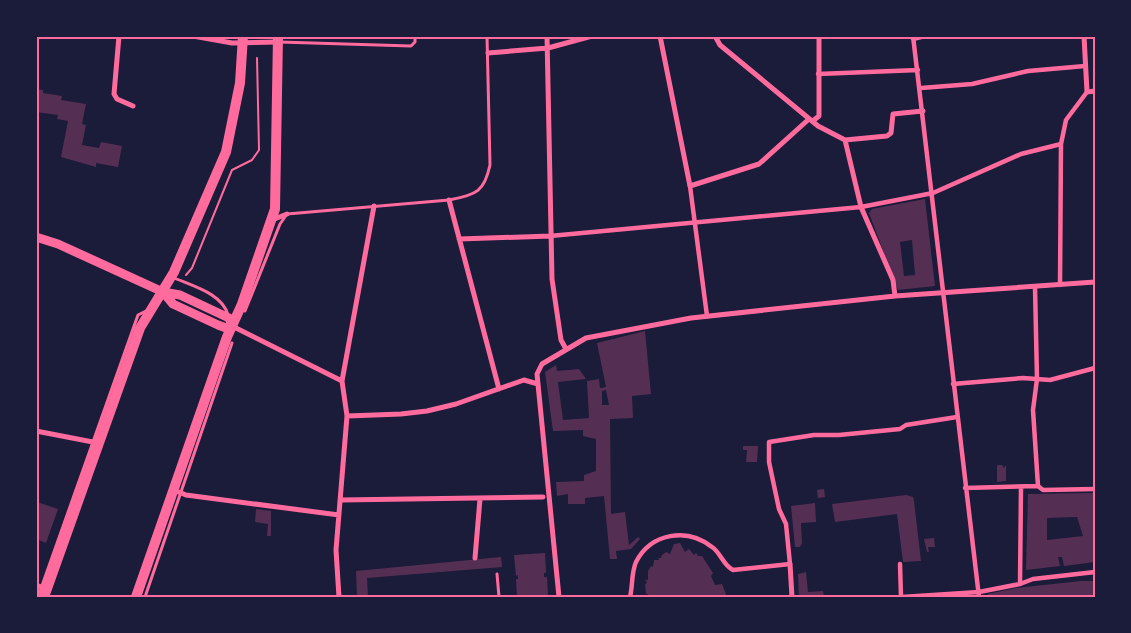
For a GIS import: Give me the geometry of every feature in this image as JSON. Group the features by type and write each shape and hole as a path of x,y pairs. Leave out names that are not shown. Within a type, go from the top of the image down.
{"main road":[{"path":"42,589 140,328 172,277 226,152 240,83 243,39"},
{"path":"136,597 177,492 230,322 272,221 276,196 278,39"},
{"path":"36,237 58,244 163,292 173,304 218,325 226,328 230,322"}],"street":[{"path":"119,36 114,94 117,99 133,106"},
{"path":"193,36 232,43 243,39 278,39"},
{"path":"547,36 552,279 561,340 566,349"},
{"path":"488,53 548,48 592,36"},
{"path":"660,36 690,186 708,316"},
{"path":"715,36 720,44 818,126 846,140 887,136 891,133 893,114 922,111"},
{"path":"690,186 759,164 819,116 819,36"},
{"path":"925,36 913,38 921,88 953,384 979,594"},
{"path":"1060,285 1061,144 1066,120 1087,92 1084,36"},
{"path":"232,43 242,56"},
{"path":"921,88 972,84 1028,71 1085,66"},
{"path":"818,74 918,70"},
{"path":"1087,92 1095,91"},
{"path":"846,140 861,206 893,280 895,296"},
{"path":"459,239 550,236 694,224 861,206 933,193 1021,154 1061,144"},
{"path":"449,200 499,389"},
{"path":"339,597 336,550 347,416 342,381 374,206"},
{"path":"272,221 288,214"},
{"path":"559,597 537,374 542,364 566,349 586,338 649,325 708,316 895,296 1095,282"},
{"path":"1035,287 1037,379 1033,410 1038,486"},
{"path":"230,322 342,381"},
{"path":"953,384 1023,378 1050,380 1095,368"},
{"path":"347,416 427,411 456,404 524,380 538,384"},
{"path":"792,597 786,524 779,509 769,462 769,442 814,435 839,436 900,429 906,425 957,416"},
{"path":"36,431 96,442"},
{"path":"966,488 1038,486 1043,490 1095,489"},
{"path":"1020,584 1021,487"},
{"path":"177,492 339,515"},
{"path":"340,500 544,497"},
{"path":"476,558 480,498"},
{"path":"630,597 633,571 640,557 656,541 667,536 682,535 699,539 713,547 728,567 733,570 790,564"},
{"path":"900,564 902,597 979,594 1033,579 1095,572"}],"lane":[{"path":"278,39 411,46 415,42 415,36"},
{"path":"245,311 280,224 288,214 449,200 478,191 488,178 490,165 487,36"},
{"path":"172,277 220,299 226,306 230,322"},
{"path":"146,597 177,492 232,344"},
{"path":"497,574 499,597"},
{"path":"38,597 42,589"}],"path":[{"path":"186,274 192,268 232,170 252,160 259,150 257,58"}],"building":[{"path":"36,89 43,90 43,93 62,96 61,100 86,104 82,124 86,125 82,145 99,148 101,142 122,146 118,167 96,163 96,167 61,157 68,121 57,119 58,115 36,112"},
{"path":"925,199 935,286 898,290 869,213 872,209","holes":["912,240 915,275 904,276 900,242"]},
{"path":"645,331 651,394 632,396 633,418 610,419 611,514 625,512 629,545 638,537 640,539 631,549 616,551 617,559 610,559 604,496 585,498 585,504 568,504 568,494 557,496 556,482 584,481 584,475 596,471 596,439 583,436 583,430 553,431 545,372 556,365 557,371 579,369 586,379 558,382 563,420 589,418 587,381 599,379 600,388 606,387 597,343","holes":["606,390 609,405 602,405 602,391"]},
{"path":"743,446 758,446 757,462 746,462 747,450 743,450"},
{"path":"997,465 1002,465 1004,468 1006,465 1006,481 997,482"},
{"path":"824,489 825,497 818,498 817,490"},
{"path":"1095,493 1095,562 1064,566 1062,557 1058,557 1060,566 1026,570 1028,494","holes":["1077,517 1083,536 1047,540 1047,518"]},
{"path":"906,495 913,497 914,501 921,561 903,562 897,514 835,522 832,504"},
{"path":"37,502 58,509 46,543 36,539"},
{"path":"815,503 816,522 801,523 802,543 800,547 795,547 791,506"},
{"path":"256,509 271,511 271,536 267,536 268,524 255,522"},
{"path":"934,538 935,547 928,547 929,552 927,552 924,539"},
{"path":"680,543 685,552 689,549 694,555 696,553 697,556 702,556 713,573 711,576 715,585 722,584 726,594 724,597 649,597 646,594 645,585 647,582 645,580 648,580 648,571 651,566 653,567 654,560 659,560 658,558 661,558 666,552 670,554 674,544"},
{"path":"545,553 546,573 544,573 544,577 547,577 548,597 517,597 516,579 518,579 518,575 516,576 514,555"},
{"path":"501,557 502,567 367,578 368,597 357,597 356,571"},
{"path":"806,572 808,592 823,591 824,597 799,597 798,574"},
{"path":"1095,581 1093,596 985,597 988,594 1016,588"}]}
